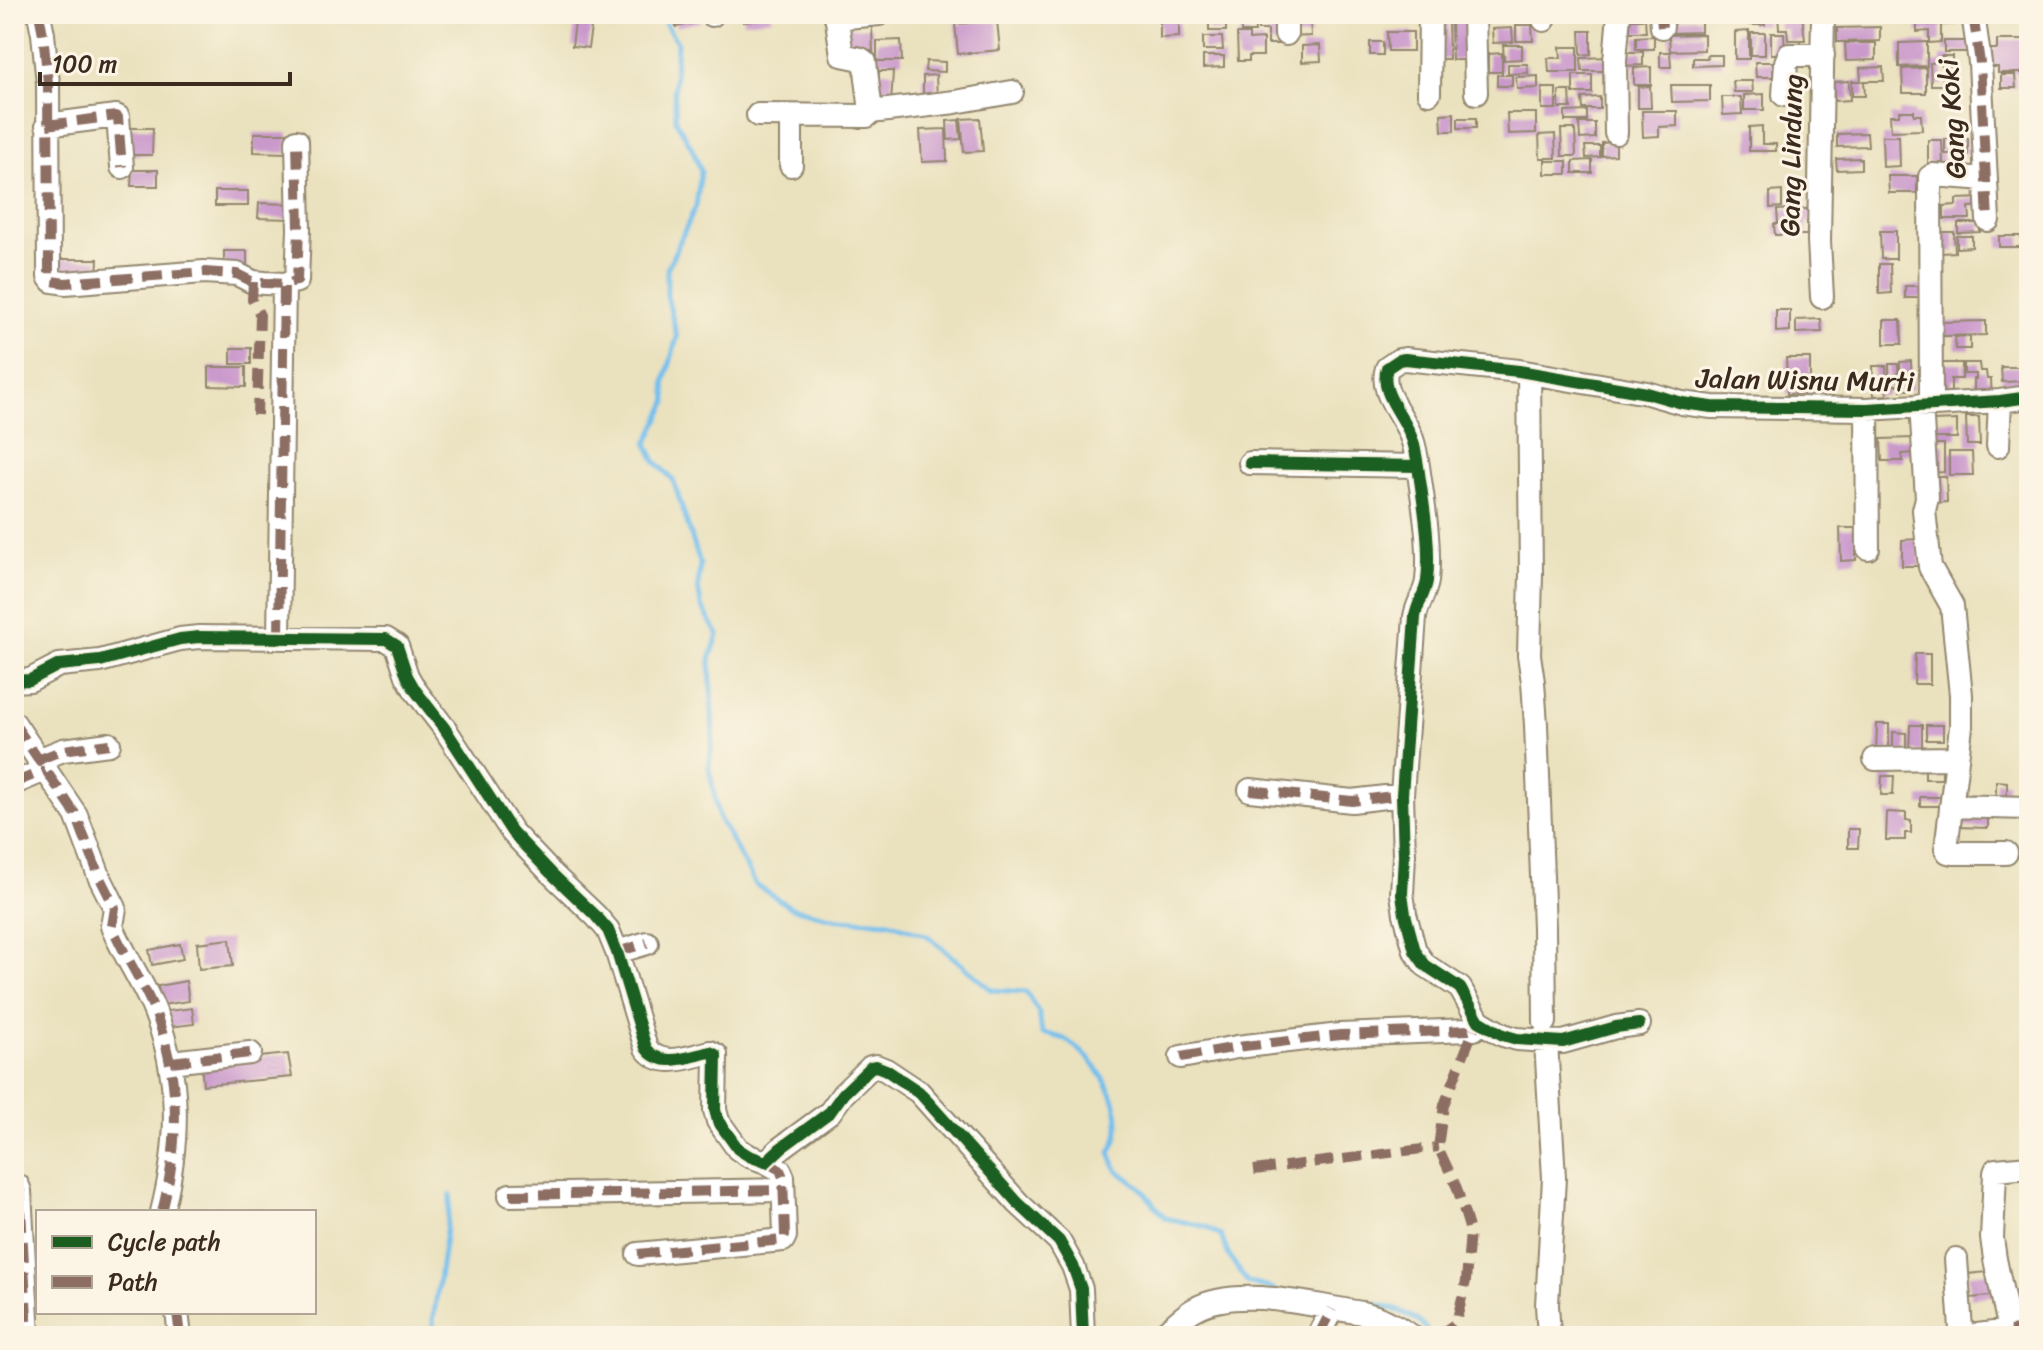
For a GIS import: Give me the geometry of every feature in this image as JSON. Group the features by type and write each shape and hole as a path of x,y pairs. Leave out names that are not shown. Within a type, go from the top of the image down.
{"street":[{"path":"39,14 48,83 49,269 52,281 65,283 204,272 237,274 253,282 295,283 299,279 297,141"},
{"path":"871,112 865,62 842,55 836,16 879,14"},
{"path":"1429,93 1430,14"},
{"path":"1474,14 1476,93"},
{"path":"1616,133 1615,60 1619,14"},
{"name":"Gang Lindung","path":"1822,297 1819,241 1823,14"},
{"name":"Gang Koki","path":"1973,14 1980,63 1988,220"},
{"path":"1784,95 1789,55 1823,55"},
{"path":"758,115 867,116 871,112 1012,92"},
{"path":"791,116 791,165"},
{"path":"47,125 118,117 122,167"},
{"path":"1986,179 1930,177 1927,498 1924,510 1932,574 1953,609 1961,695 1961,727 1946,849 1953,853 2006,853"},
{"path":"279,637 284,284"},
{"name":"Jalan Wisnu Murti","path":"1418,466 1410,432 1389,394 1385,373 1399,360 1529,373 1647,393 1697,405 1867,409 2029,397"},
{"path":"1529,373 1529,655 1536,725 1545,1032 1554,1178 1547,1305 1549,1336"},
{"path":"1998,446 2000,401"},
{"path":"1867,409 1868,548"},
{"path":"1250,463 1418,466 1427,572 1415,617 1402,795 1402,894 1415,951 1425,965 1460,988 1479,1021 1503,1035 1517,1039 1545,1032 1563,1042 1639,1024"},
{"path":"14,681 30,680 59,665 100,661 180,639 199,637 386,639 393,642 415,690 445,729 512,832 604,925 617,952 649,1053 662,1061 710,1052 716,1055 715,1110 718,1121 738,1149 780,1170 783,1177 783,1240 638,1254"},
{"path":"14,723 76,815 115,908 113,929 151,1003 166,1041 174,1081 174,1142 173,1163 162,1210"},
{"path":"14,783 63,750 109,744"},
{"path":"1875,759 1957,758"},
{"path":"1250,790 1352,801 1402,795"},
{"path":"1951,806 2029,808"},
{"path":"617,952 647,943"},
{"path":"1181,1057 1340,1035 1469,1030 1474,1029 1479,1021"},
{"path":"171,1062 250,1053"},
{"path":"766,1162 830,1112 843,1094 871,1067 886,1070 919,1092 1018,1203 1059,1241 1081,1289 1083,1336"},
{"path":"1969,1336 2010,1331 1992,1238 1995,1173 2001,1168 2029,1167"},
{"path":"14,1184 20,1191 28,1336"},
{"path":"510,1195 783,1190"},
{"path":"1956,1259 1959,1336"},
{"path":"1171,1333 1196,1308 1249,1297 1374,1315 1411,1336"},
{"path":"1318,1336 1332,1309"},
{"path":"177,1314 180,1336"}],"building":[{"path":"576,14 593,14 588,48 572,46"},
{"path":"674,14 698,14 700,22 676,27"},
{"path":"742,14 771,14 772,19 743,22"},
{"path":"1240,14 1254,14 1255,32 1241,32"},
{"path":"1291,14 1310,14 1311,36 1291,37"},
{"path":"1749,14 1765,14 1765,25 1749,25"},
{"path":"1917,14 1928,14 1928,25 1941,24 1941,42 1929,43 1929,31 1917,32"},
{"path":"1941,14 1957,14 1957,24 1941,25"},
{"path":"1179,15 1179,37 1160,38 1160,16"},
{"path":"1778,15 1802,15 1805,40 1788,40 1787,29 1779,29"},
{"path":"1226,18 1226,31 1209,31 1209,19"},
{"path":"1701,18 1701,32 1669,33 1668,19"},
{"path":"1275,19 1281,23 1281,44 1268,44 1268,30 1258,30 1258,20"},
{"path":"1469,19 1470,60 1452,60 1451,20"},
{"path":"1630,19 1645,19 1646,32 1630,32"},
{"path":"1435,20 1448,20 1449,59 1436,59"},
{"path":"997,21 1000,50 958,54 955,24"},
{"path":"1516,25 1532,25 1533,41 1516,41"},
{"path":"872,27 873,53 848,54 847,28"},
{"path":"1880,27 1880,41 1837,42 1837,28"},
{"path":"1512,28 1513,42 1493,43 1492,29"},
{"path":"1580,31 1591,31 1591,54 1581,55"},
{"path":"1749,31 1749,59 1735,59 1735,32"},
{"path":"1387,32 1413,32 1413,51 1388,51"},
{"path":"1751,33 1765,33 1765,55 1751,55"},
{"path":"1771,33 1784,33 1785,54 1771,54"},
{"path":"1237,34 1249,34 1249,40 1263,39 1263,56 1249,56 1249,61 1238,61"},
{"path":"1704,34 1704,50 1670,51 1669,35"},
{"path":"1654,36 1654,49 1636,49 1636,37"},
{"path":"1203,37 1222,37 1223,50 1203,50"},
{"path":"901,40 902,61 877,61 877,41"},
{"path":"1997,40 2026,40 2027,73 1998,73 1998,67 1991,67 1991,49 1997,49"},
{"path":"1944,41 1973,41 1973,52 1944,52"},
{"path":"1370,42 1383,42 1383,55 1370,55"},
{"path":"1927,42 1927,66 1899,67 1899,43"},
{"path":"1845,43 1876,43 1876,60 1846,61"},
{"path":"1320,45 1321,61 1302,62 1302,46"},
{"path":"1503,45 1522,45 1522,59 1504,60"},
{"path":"1560,47 1578,47 1578,72 1549,72 1548,58 1561,58"},
{"path":"1624,52 1643,52 1643,65 1624,66"},
{"path":"1660,52 1670,52 1671,67 1660,67"},
{"path":"1502,53 1502,72 1488,72 1488,54"},
{"path":"1707,55 1722,55 1722,65 1693,66 1693,58 1708,58"},
{"path":"1203,56 1224,56 1224,67 1203,68"},
{"path":"1941,56 1952,56 1952,66 1942,66 1943,85 1931,85 1930,63 1941,62"},
{"path":"1611,57 1611,71 1582,71 1581,58"},
{"path":"926,61 945,62 945,72 925,71"},
{"path":"1755,62 1773,62 1773,77 1756,77"},
{"path":"1508,64 1527,64 1528,73 1508,74"},
{"path":"1651,67 1651,85 1634,85 1634,68"},
{"path":"1883,67 1884,81 1864,81 1865,96 1852,96 1852,81 1861,81 1860,68"},
{"path":"1926,68 1926,93 1903,93 1902,69"},
{"path":"879,71 893,71 891,105 878,105"},
{"path":"936,75 937,99 923,100 923,76"},
{"path":"1497,75 1512,75 1512,86 1497,86"},
{"path":"1573,75 1592,75 1592,93 1573,93"},
{"path":"2001,75 2015,75 2016,88 2001,88"},
{"path":"1538,76 1538,88 1517,89 1516,77"},
{"path":"1733,81 1752,81 1753,92 1734,92"},
{"path":"1849,81 1850,100 1834,101 1834,82"},
{"path":"1671,85 1710,85 1710,101 1672,102"},
{"path":"1650,86 1651,108 1638,108 1638,87"},
{"path":"1542,88 1556,88 1556,109 1542,109"},
{"path":"1559,91 1570,91 1571,108 1559,108"},
{"path":"1764,94 1764,110 1744,110 1744,95"},
{"path":"1600,97 1600,109 1583,109 1582,98"},
{"path":"1722,97 1741,97 1742,114 1723,115"},
{"path":"1587,111 1587,121 1565,121 1565,112"},
{"path":"1642,111 1677,111 1677,126 1659,127 1659,136 1643,137"},
{"path":"1899,111 1914,111 1914,115 1921,115 1922,130 1891,131 1890,115 1899,115"},
{"path":"1454,113 1454,131 1442,131 1441,114"},
{"path":"1507,113 1536,113 1536,133 1508,134"},
{"path":"980,118 983,151 964,152 961,119"},
{"path":"1458,118 1476,118 1476,128 1458,128"},
{"path":"959,120 961,139 948,140 947,121"},
{"path":"1579,123 1595,123 1595,138 1580,139"},
{"path":"1762,126 1762,144 1776,144 1776,151 1749,151 1749,127"},
{"path":"128,128 153,128 152,155 127,155"},
{"path":"946,129 947,161 922,162 920,130"},
{"path":"1561,129 1575,129 1576,156 1562,156"},
{"path":"254,133 288,133 287,153 254,152"},
{"path":"1867,133 1868,146 1837,147 1837,134"},
{"path":"1555,134 1556,158 1540,158 1539,135"},
{"path":"1882,136 1899,136 1900,166 1883,167"},
{"path":"1968,138 1968,154 1945,154 1945,139"},
{"path":"1928,140 1942,140 1943,163 1928,163"},
{"path":"1616,142 1616,155 1602,156 1602,143"},
{"path":"1585,146 1600,146 1600,157 1586,158"},
{"path":"1861,158 1861,169 1837,170 1836,159"},
{"path":"1592,160 1592,173 1573,173 1573,161"},
{"path":"1545,161 1567,161 1567,174 1545,174"},
{"path":"132,170 158,170 158,186 131,186"},
{"path":"1888,176 1917,176 1917,193 1889,193"},
{"path":"215,191 248,191 248,206 215,206"},
{"path":"1782,191 1782,207 1770,208 1770,192"},
{"path":"1984,198 1984,206 1969,207 1970,219 1944,219 1944,206 1956,205 1956,199"},
{"path":"1791,201 1798,201 1798,209 1811,209 1812,222 1807,222 1807,235 1775,235 1774,224 1797,224 1778,223 1777,210 1791,209"},
{"path":"259,203 291,204 291,219 258,218"},
{"path":"1958,223 1980,223 1980,232 1958,233"},
{"path":"1880,231 1896,231 1896,259 1881,259"},
{"path":"1942,232 1954,232 1955,252 1942,253"},
{"path":"1957,236 1972,236 1972,247 1957,248"},
{"path":"1999,236 2021,236 2021,247 1999,247"},
{"path":"224,251 247,251 247,272 224,271"},
{"path":"60,259 98,259 97,276 60,275"},
{"path":"1879,264 1890,264 1891,293 1879,294"},
{"path":"1905,286 1924,286 1924,298 1905,298"},
{"path":"1776,310 1790,310 1790,331 1776,332"},
{"path":"1821,319 1822,332 1796,333 1796,320"},
{"path":"1884,320 1901,320 1902,344 1884,344"},
{"path":"1986,321 1986,335 1940,336 1939,322"},
{"path":"1970,336 1970,349 1956,349 1955,337"},
{"path":"231,348 251,348 251,364 231,364"},
{"path":"1786,358 1810,358 1810,380 1787,380"},
{"path":"1911,361 1912,390 1901,390 1900,362"},
{"path":"1941,363 1962,363 1962,379 1951,379 1951,398 1941,398"},
{"path":"1964,363 1979,363 1980,371 1986,371 1987,379 1991,379 1992,400 1974,400 1976,374 1964,374"},
{"path":"1889,364 1898,364 1899,385 1889,385"},
{"path":"1873,366 1886,366 1887,395 1874,396"},
{"path":"209,367 246,367 246,387 209,386"},
{"path":"2001,367 2025,367 2026,381 2002,382"},
{"path":"1787,383 1814,383 1814,393 1787,394"},
{"path":"1966,417 1979,417 1980,445 1967,445"},
{"path":"1957,420 1957,438 1933,438 1933,421"},
{"path":"1914,438 1914,453 1902,454 1903,461 1882,461 1881,439"},
{"path":"1930,444 1944,444 1944,472 1931,473"},
{"path":"1949,452 1972,452 1973,475 1949,475"},
{"path":"1932,477 1946,477 1947,502 1933,503"},
{"path":"1840,528 1856,528 1856,560 1841,561"},
{"path":"1920,539 1920,566 1902,566 1902,540"},
{"path":"1915,654 1930,654 1930,684 1914,684"},
{"path":"1877,724 1889,724 1889,752 1876,751"},
{"path":"1910,725 1922,725 1922,752 1909,751"},
{"path":"1926,725 1943,725 1943,740 1926,740"},
{"path":"1893,732 1906,733 1906,752 1893,752"},
{"path":"1925,768 1942,768 1942,779 1925,779"},
{"path":"1882,776 1894,776 1893,795 1881,795"},
{"path":"1996,781 2007,782 2007,800 1996,800"},
{"path":"1920,797 1943,797 1943,806 1920,806"},
{"path":"1887,812 1906,813 1906,820 1911,821 1911,833 1905,833 1905,840 1886,840"},
{"path":"1958,817 1988,818 1988,828 1958,827"},
{"path":"1848,829 1859,829 1858,848 1848,848"},
{"path":"230,939 233,966 199,969 197,943"},
{"path":"180,944 183,959 152,965 149,950"},
{"path":"186,981 189,1001 161,1005 158,986"},
{"path":"192,1008 194,1024 170,1027 168,1011"},
{"path":"288,1054 292,1077 203,1085 201,1063"},
{"path":"1996,1271 1999,1295 1971,1298 1968,1274"}],"waterway":[{"path":"659,14 677,42 676,121 701,171 696,206 667,269 667,296 677,337 665,382 667,402 647,444 655,461 673,480 700,563 698,587 701,605 718,635 710,659 713,734 709,768 719,818 756,885 792,908 838,919 889,922 928,936 992,990 1026,992 1039,1013 1042,1033 1063,1039 1077,1048 1097,1069 1112,1095 1118,1122 1110,1153 1117,1170 1141,1188 1165,1218 1207,1227 1221,1236 1229,1256 1247,1282 1274,1289"},
{"path":"434,1336 433,1321 451,1195"},
{"path":"1351,1300 1407,1314 1425,1327 1430,1336"}],"marked path":[{"path":"39,14 48,83 49,277 52,281 65,283 204,272 237,274 253,282 284,284 297,281 297,141"},
{"path":"1661,14 1662,27"},
{"path":"1973,14 1980,63 1988,220"},
{"path":"47,125 118,117 122,167"},
{"path":"253,282 252,300 260,315 257,415"},
{"path":"279,637 284,284"},
{"path":"14,723 76,815 115,908 113,929 153,1007 162,1032 169,1058 175,1108 172,1159 162,1210"},
{"path":"38,760 63,750 109,744"},
{"path":"14,783 45,770"},
{"path":"1250,790 1352,801 1402,795"},
{"path":"617,952 647,943"},
{"path":"1181,1057 1340,1035 1469,1030 1477,1025"},
{"path":"1437,1336 1456,1323 1466,1281 1470,1231 1457,1188 1438,1147 1444,1105 1474,1029"},
{"path":"171,1062 250,1053"},
{"path":"1254,1170 1438,1147"},
{"path":"638,1254 783,1240 783,1177 780,1170 766,1162"},
{"path":"14,1184 20,1191 28,1336"},
{"path":"510,1195 783,1190"},
{"path":"1318,1336 1332,1309"},
{"path":"177,1314 180,1336"},
{"path":"2010,1331 2029,1329"}],"cycle path":[{"path":"1418,466 1412,438 1392,402 1385,377 1387,368 1405,359 1519,371 1712,407 1867,409 2029,397"},
{"path":"1250,463 1418,466 1428,567 1426,586 1415,617 1402,795 1402,894 1415,951 1425,965 1460,988 1479,1021 1503,1035 1563,1042 1639,1024"},
{"path":"14,681 30,680 59,665 100,661 180,639 386,639 397,646 415,690 445,729 512,832 608,930 646,1048 667,1060 710,1052 716,1055 715,1110 718,1121 738,1149 766,1162 830,1112 843,1094 871,1067 886,1070 919,1092 1018,1203 1059,1241 1081,1289 1083,1336"}]}
